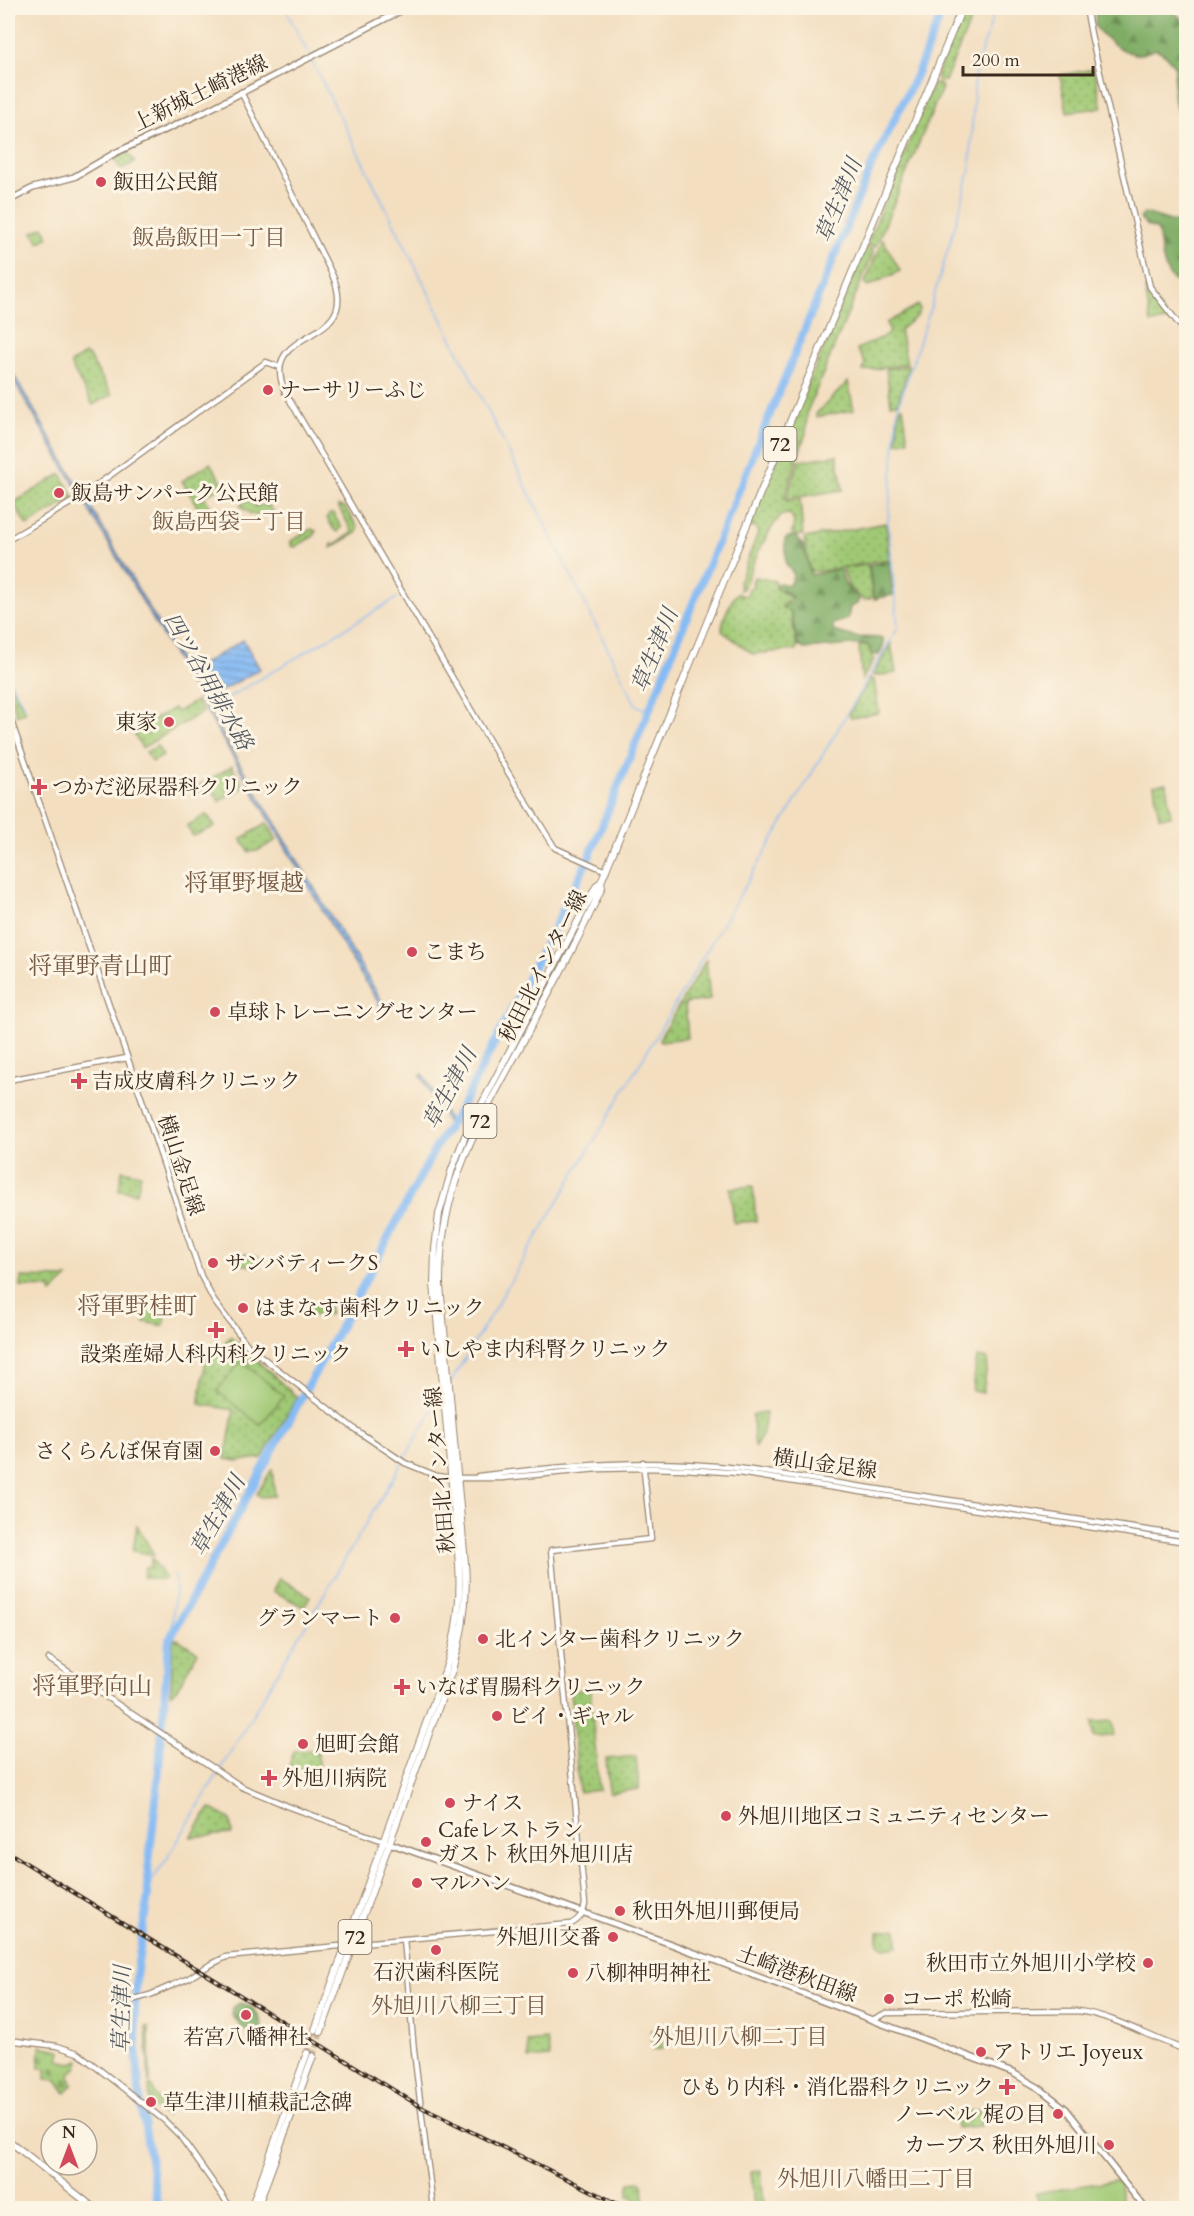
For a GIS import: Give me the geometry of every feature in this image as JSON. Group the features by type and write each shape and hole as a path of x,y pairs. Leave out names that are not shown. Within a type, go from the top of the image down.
{"main road":[{"name":"上新城土崎港線","path":"8,201 33,188 74,177 115,153 242,92 406,8"},
{"name":"秋田北インター線","path":"454,1478 440,1267 444,1223 453,1184 475,1130 579,936 602,887 601,882 727,572 962,8"},
{"name":"秋田北インター線","path":"318,2031 386,1842 452,1670 463,1628 466,1571 444,1397 447,1386"},
{"name":"土崎港秋田線","path":"386,1842 874,2019 1013,2073 1040,2088 1066,2109 1145,2208"},
{"path":"251,2208 310,2054 257,2208"},
{"path":"8,2140 94,2208"}],"street":[{"path":"1086,8 1149,287 1186,333"},
{"path":"242,92 332,274 338,291 337,308 329,322 288,350 282,358 281,382 285,392 555,848 606,871"},
{"path":"8,540 82,496 266,362 280,367"},
{"name":"横山金足線","path":"8,712 192,1255 205,1284 230,1324 249,1347 341,1420 402,1461 437,1476 502,1478 683,1462 738,1468 1186,1536"},
{"path":"8,1080 127,1058"},
{"path":"361,1943 571,1924 583,1913 585,1904 551,1550 651,1539 643,1465"},
{"name":"横山金足線","path":"643,1465 738,1473 1186,1542"},
{"path":"49,1659 242,1787 268,1799 386,1842"},
{"path":"404,1939 414,2051 433,2208"},
{"path":"121,1999 147,1996 189,1978 208,1965 226,1957 339,1946"},
{"path":"874,2019 886,2013 1078,2010 1107,2017 1162,2042 1186,2050"},
{"path":"8,2040 57,2046 78,2053 180,2136 231,2208"}],"green space":[{"path":"964,8 976,8 945,81 939,81 936,77"},
{"path":"1096,8 1170,8 1186,23 1186,140 1183,137 1173,94 1175,67 1166,55 1156,49 1143,54 1135,54 1115,45 1095,26"},
{"path":"1094,69 1102,108 1067,112 1060,75"},
{"path":"933,84 940,84 942,88 874,247 867,244"},
{"path":"126,151 135,162 121,169 113,157"},
{"path":"1145,213 1177,223 1186,221 1186,288 1178,284 1167,272 1158,230 1147,226 1140,218"},
{"path":"43,227 49,237 39,243 33,232"},
{"path":"883,239 900,271 867,287 865,282"},
{"path":"867,247 873,250 873,253 807,412 806,433 784,498 787,501 800,499 803,535 796,536 792,533 794,522 790,514 781,515 764,542 743,589 740,590 739,582 758,533 755,526 751,528 749,526"},
{"path":"1146,289 1169,321 1151,323"},
{"path":"918,305 920,309 917,316 900,330 907,364 863,371 865,363 857,349 887,335 890,332 886,323"},
{"path":"85,354 88,355 112,395 93,405 71,366 71,363"},
{"path":"909,366 898,403 891,404 886,369"},
{"path":"848,382 854,410 817,417 816,414"},
{"path":"903,407 908,440 897,443 898,416"},
{"path":"837,455 843,490 786,499 799,461"},
{"path":"210,463 224,485 204,496 211,508 201,513 182,481"},
{"path":"61,474 74,498 27,526 13,503"},
{"path":"249,500 256,506 269,505 274,513 265,516 252,514 240,505"},
{"path":"338,506 345,507 358,528 357,533 331,548 332,544 353,533"},
{"path":"333,513 341,527 338,532 334,530 327,518"},
{"path":"886,523 889,559 810,571 804,538"},
{"path":"311,529 316,531 314,536 295,547 291,546 291,541"},
{"path":"791,536 796,537 803,545 811,575 838,569 841,571 845,585 859,599 857,604 850,607 848,619 833,624 833,631 855,637 883,638 883,647 879,655 872,655 869,646 865,644 804,649 798,645 791,612 783,607 792,601 790,595 776,589 779,583 788,585 792,582 793,573 786,564 785,542 785,539"},
{"path":"889,561 893,595 874,599 869,565"},
{"path":"868,565 872,596 870,599 863,600 848,586 843,568"},
{"path":"754,577 775,581 776,589 790,596 782,608 790,612 796,650 753,654 722,631 725,616 732,601 737,593 747,595 749,588 754,586 752,583"},
{"path":"891,644 896,673 873,676 873,675"},
{"path":"859,646 869,646 874,659 862,680"},
{"path":"870,679 874,680 879,713 851,718 849,714"},
{"path":"8,681 26,711 17,716 8,687"},
{"path":"196,701 203,712 142,748 132,731 174,708 177,712"},
{"path":"157,746 163,756 152,762 146,752"},
{"path":"232,766 244,787 219,801 213,791 205,789 198,793 195,788"},
{"path":"1166,783 1171,816 1159,817 1154,785"},
{"path":"207,814 215,827 193,836 187,826"},
{"path":"267,823 277,840 257,851 249,852 241,839"},
{"path":"706,960 710,1000 685,1003 688,1038 660,1041 659,1039"},
{"path":"122,1170 141,1174 137,1193 119,1190"},
{"path":"753,1186 756,1221 734,1223 730,1188"},
{"path":"241,1253 259,1257 257,1267 239,1264"},
{"path":"21,1277 68,1278 52,1293 50,1288 21,1287"},
{"path":"147,1304 167,1308 164,1326 144,1322"},
{"path":"318,1305 319,1307 329,1306 330,1314 308,1316 307,1306"},
{"path":"231,1337 297,1397 262,1458 239,1461 225,1459 234,1410 199,1404 206,1358"},
{"path":"977,1357 988,1359 983,1393 972,1391"},
{"path":"241,1361 284,1396 260,1425 217,1391"},
{"path":"766,1413 763,1434 755,1447 752,1415"},
{"path":"843,1460 861,1472 861,1475 845,1473"},
{"path":"272,1469 275,1496 261,1497 257,1494"},
{"path":"137,1525 154,1555 133,1551"},
{"path":"152,1558 165,1578 162,1580 143,1577 145,1567 150,1568"},
{"path":"279,1578 310,1596 304,1607 273,1591"},
{"path":"173,1639 178,1639 198,1652 175,1692 171,1694"},
{"path":"590,1689 599,1790 579,1792 570,1691"},
{"path":"1113,1721 1115,1736 1094,1737 1093,1722"},
{"path":"318,1750 318,1775 289,1766 294,1751"},
{"path":"636,1756 639,1789 609,1793 606,1759"},
{"path":"210,1808 230,1819 232,1834 191,1837"},
{"path":"897,1929 898,1946 883,1948 878,1944 878,1932"},
{"path":"239,2003 256,2012 262,2031 249,2033 232,2016 233,2008"},
{"path":"146,2027 149,2027 150,2082 149,2082"},
{"path":"661,2029 662,2049 653,2050 651,2030"},
{"path":"547,2040 550,2057 529,2059 528,2042"},
{"path":"40,2046 61,2050 59,2060 71,2063 80,2060 78,2067 70,2074 73,2084 66,2093 57,2080 46,2079 46,2068 39,2068"},
{"path":"149,2086 152,2086 166,2117 150,2104"},
{"path":"980,2110 981,2126 957,2128 956,2113"},
{"path":"761,2171 764,2206 754,2206 751,2172"},
{"path":"1115,2180 1120,2183 1122,2208 1045,2208 1037,2200 1036,2193"},
{"path":"642,2182 645,2204 629,2196 629,2183"}],"water":[{"name":"四ツ谷用排水路","path":"8,365 238,761 386,1008 383,1010 345,949 8,371"},
{"path":"243,640 260,669 214,695 198,667"},
{"path":"423,1074 451,1124 449,1126 421,1076"}],"waterway":[{"path":"285,8 309,55"},
{"name":"草生津川","path":"158,2208 139,2091 135,2017 136,1977 148,1895 147,1880 158,1781 169,1640 435,1149 464,1102 590,855 871,167 916,76 944,8"},
{"path":"451,1382 898,628 888,522 898,407 928,316 970,169 975,71 996,8"},
{"path":"311,59 636,705 644,709 648,715"},
{"path":"211,708 397,598"},
{"path":"8,677 26,710"},
{"path":"404,1459 441,1396"},
{"path":"148,1886 167,1859 402,1463"},
{"path":"171,1635 176,1580 174,1575"}],"tunnel":[{"path":"307,2053 315,2030"},
{"path":"313,2056 321,2032"}],"railway":[{"path":"8,1852 421,2107 626,2208"}],"place":[{"name":"飯田公民館","path":"101,182"},
{"name":"ナーサリーふじ","path":"268,390"},
{"name":"飯島サンパーク公民館","path":"59,493"},
{"name":"東家","path":"169,722"},
{"name":"つかだ泌尿器科クリニック","path":"39,787"},
{"name":"こまち","path":"412,952"},
{"name":"卓球トレーニングセンター","path":"215,1012"},
{"name":"吉成皮膚科クリニック","path":"79,1081"},
{"name":"サンバティークS","path":"213,1263"},
{"name":"はまなす歯科クリニック","path":"243,1308"},
{"name":"設楽産婦人科内科クリニック","path":"216,1330"},
{"name":"いしやま内科腎クリニック","path":"406,1349"},
{"name":"さくらんぼ保育園","path":"215,1451"},
{"name":"グランマート","path":"395,1618"},
{"name":"北インター歯科クリニック","path":"483,1639"},
{"name":"いなば胃腸科クリニック","path":"402,1687"},
{"name":"ビイ・ギャル","path":"497,1716"},
{"name":"旭町会館","path":"303,1744"},
{"name":"外旭川病院","path":"269,1778"},
{"name":"ナイス","path":"450,1803"},
{"name":"外旭川地区コミュニティセンター","path":"726,1816"},
{"name":"Cafeレストラン ガスト 秋田外旭川店","path":"426,1842"},
{"name":"マルハン","path":"417,1883"},
{"name":"秋田外旭川郵便局","path":"620,1911"},
{"name":"外旭川交番","path":"613,1937"},
{"name":"石沢歯科医院","path":"436,1950"},
{"name":"秋田市立外旭川小学校","path":"1148,1963"},
{"name":"八柳神明神社","path":"573,1973"},
{"name":"コーポ 松崎","path":"889,1999"},
{"name":"若宮八幡神社","path":"246,2015"},
{"name":"アトリエ Joyeux","path":"981,2052"},
{"name":"ひもり内科・消化器科クリニック","path":"1007,2087"},
{"name":"草生津川植栽記念碑","path":"151,2102"},
{"name":"ノーベル 梶の目","path":"1058,2114"},
{"name":"カーブス 秋田外旭川","path":"1109,2145"}],"district":[{"name":"飯島飯田一丁目","path":"209,237"},
{"name":"飯島西袋一丁目","path":"229,521"},
{"name":"将軍野堰越","path":"244,883"},
{"name":"将軍野青山町","path":"100,966"},
{"name":"将軍野桂町","path":"137,1306"},
{"name":"将軍野向山","path":"92,1686"},
{"name":"外旭川八柳三丁目","path":"459,2005"},
{"name":"外旭川八柳二丁目","path":"740,2036"},
{"name":"外旭川八幡田二丁目","path":"876,2178"}]}
